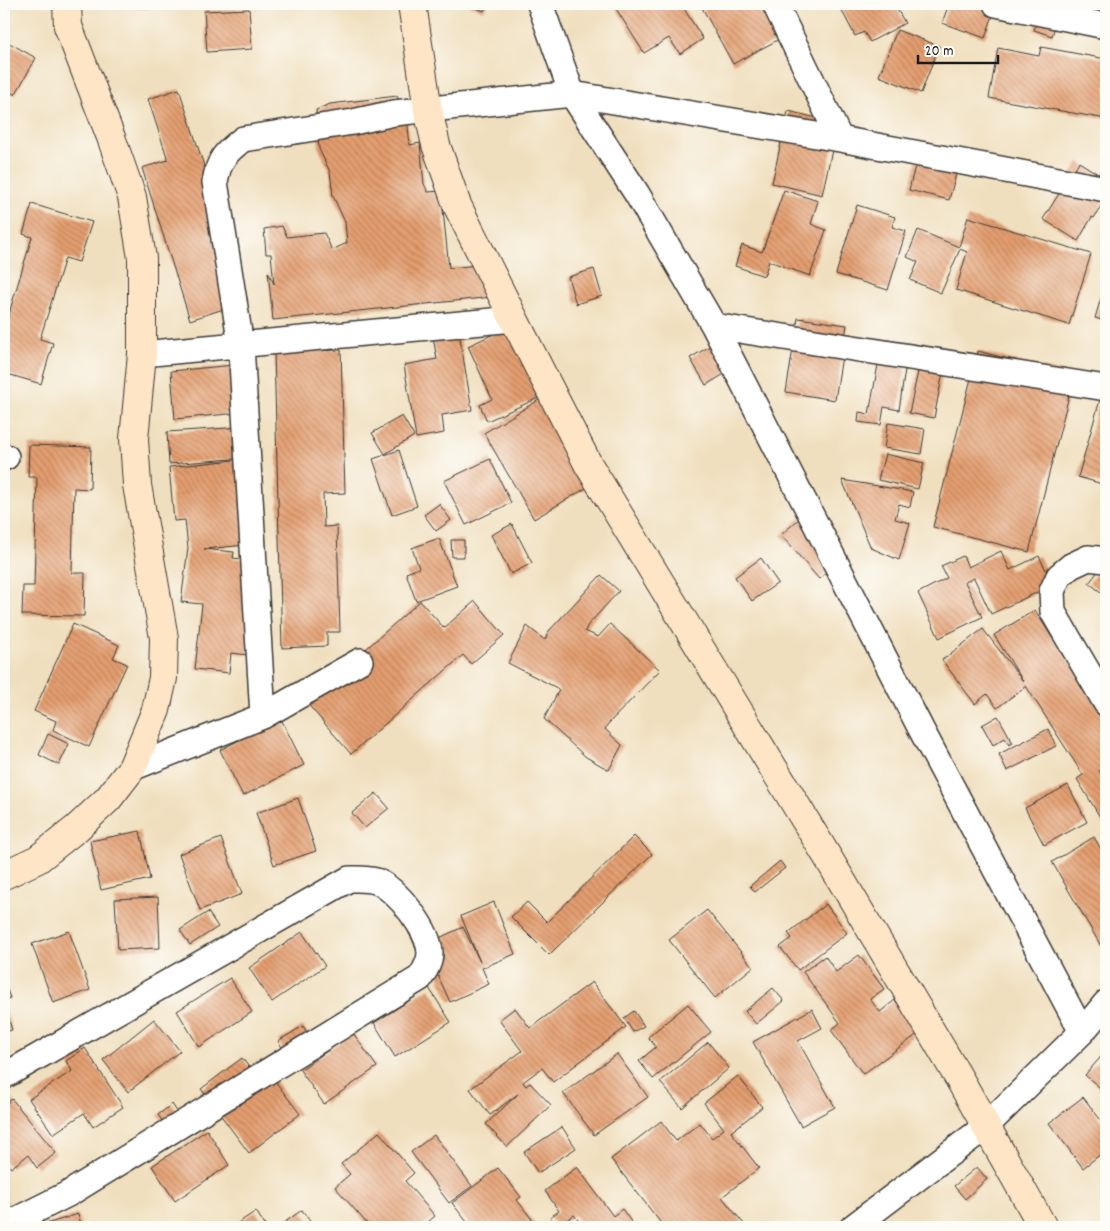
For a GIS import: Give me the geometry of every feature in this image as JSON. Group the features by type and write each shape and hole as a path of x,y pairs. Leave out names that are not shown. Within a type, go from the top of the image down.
{"main road":[{"path":"4,875 38,859 77,828 108,799 132,768 156,710 163,678 164,638 137,485 134,439 142,354 142,258 132,198 68,26 67,4"},
{"path":"412,4 428,110 436,145 457,205 588,464 827,856 955,1072 1043,1227"}],"street":[{"path":"540,4 572,94 637,194 714,326 922,731 1082,1032"},
{"path":"775,4 840,139"},
{"path":"996,4 1106,26"},
{"path":"263,716 241,346 216,182 222,158 243,139 394,114 572,94 840,139 1106,189"},
{"path":"142,354 514,320"},
{"path":"714,326 1106,388"},
{"path":"1106,560 1088,558 1071,566 1059,576 1052,591 1053,612 1106,703"},
{"path":"132,768 263,716 360,661"},
{"path":"4,1076 349,879 364,878 377,881 394,893 415,916 426,937 430,954 428,967 420,978 68,1194 4,1226"},
{"path":"853,1227 985,1127 1082,1032 1106,1003"}],"building":[{"path":"93,4 164,4 164,8 93,7"},
{"path":"466,4 487,4 484,11"},
{"path":"613,4 681,4 703,39 680,54 669,38 644,53"},
{"path":"700,4 769,4 787,35 733,64"},
{"path":"855,4 894,4 905,23 870,42 864,32 855,36 842,11"},
{"path":"949,4 997,4 985,38 942,23"},
{"path":"1043,4 1062,6 1052,36 1034,30"},
{"path":"249,9 252,49 207,52 204,11"},
{"path":"897,30 939,46 921,93 879,76"},
{"path":"4,40 36,58 15,95 4,88"},
{"path":"1041,47 1106,59 1106,119 989,98 998,48 1039,56"},
{"path":"179,89 248,301 190,320 142,168 168,160 148,99"},
{"path":"397,96 407,118 410,145 420,143 424,184 428,192 441,191 449,268 488,264 502,296 273,320 268,272 274,284 271,254 266,254 264,229 282,226 287,237 324,233 332,250 347,243 345,222 333,196 330,172 319,149 316,110 330,104"},
{"path":"788,111 838,123 822,195 772,183"},
{"path":"921,142 962,152 949,200 909,190"},
{"path":"1079,162 1106,179 1106,198 1078,241 1043,219"},
{"path":"784,190 818,201 811,224 826,230 810,276 769,261 764,276 735,266 742,245 762,252"},
{"path":"32,204 92,222 79,262 65,258 40,339 53,343 41,384 4,373 4,330 32,237 23,234"},
{"path":"857,205 895,217 892,227 906,231 888,290 836,274"},
{"path":"968,217 1091,254 1069,325 956,290 967,252 960,249 941,293 910,280 918,262 907,257 918,230 959,247"},
{"path":"594,269 602,296 576,304 568,277"},
{"path":"1106,281 1106,321 1095,318"},
{"path":"798,318 847,325 835,400 786,392"},
{"path":"513,325 545,395 487,421 480,405 492,399 468,346"},
{"path":"459,332 472,410 442,415 444,433 416,438 404,365 437,359 433,337"},
{"path":"715,343 731,370 706,385 690,358"},
{"path":"341,350 345,493 323,494 324,527 337,526 340,632 327,632 327,646 282,648 274,352"},
{"path":"978,351 1074,376 1029,552 933,527"},
{"path":"879,359 906,363 899,410 884,407 881,425 858,422 859,412 869,414"},
{"path":"234,365 239,413 175,419 171,371"},
{"path":"919,367 943,372 934,418 909,413"},
{"path":"1106,383 1106,485 1078,477"},
{"path":"542,398 593,484 534,519 484,433"},
{"path":"402,416 414,436 385,454 372,433"},
{"path":"888,423 925,429 921,454 884,448"},
{"path":"243,427 245,458 169,464 167,432"},
{"path":"29,445 91,447 90,489 74,488 72,573 85,573 84,616 22,615 23,586 34,586 37,477 28,477"},
{"path":"399,450 417,506 392,515 373,459"},
{"path":"885,454 924,463 918,489 878,480"},
{"path":"244,459 256,544 204,549 234,552 233,558 258,561 248,655 231,653 229,673 195,669 202,604 181,602 188,548 185,520 174,521 169,467"},
{"path":"490,459 511,503 466,525 444,481"},
{"path":"842,480 913,492 910,507 899,504 895,519 910,523 899,560 871,548"},
{"path":"439,504 451,520 436,531 424,515"},
{"path":"800,518 838,562 819,579 781,535"},
{"path":"512,524 532,563 511,574 491,535"},
{"path":"439,538 457,586 416,601 406,573 419,568 412,548"},
{"path":"451,540 464,540 464,557 452,557"},
{"path":"1001,551 1010,570 1039,556 1053,585 991,614 974,578 965,582 982,617 939,638 918,593 947,578 941,566 963,556 968,567"},
{"path":"761,558 778,583 752,601 735,577"},
{"path":"1106,561 1106,596 1089,583"},
{"path":"601,575 619,591 588,625 585,631 598,637 610,624 660,670 607,725 605,729 622,745 609,770 586,757 544,719 559,690 508,663 527,626 545,640 548,632"},
{"path":"420,601 444,628 475,601 504,635 471,664 463,655 351,754 306,702"},
{"path":"1035,610 1054,641 1068,632 1106,701 1106,766 1099,770 1106,781 1106,820 1103,822 1077,779 1083,775 1026,686 997,708 987,694 975,704 942,660 983,629 1023,681 994,635"},
{"path":"73,624 119,645 113,658 127,664 89,747 53,730 56,721 34,711"},
{"path":"998,716 1013,743 1009,745 1005,738 993,745 982,725"},
{"path":"281,719 304,765 243,796 220,750"},
{"path":"1048,729 1056,746 1007,771 999,754"},
{"path":"48,734 69,744 59,765 39,755"},
{"path":"1068,785 1087,822 1044,845 1025,808"},
{"path":"376,793 389,808 365,828 352,813"},
{"path":"298,798 316,851 274,865 256,813"},
{"path":"140,831 150,879 101,890 90,841"},
{"path":"634,836 652,854 549,955 511,917 527,902 547,922"},
{"path":"1094,837 1106,858 1106,943 1101,946 1052,862"},
{"path":"221,838 242,894 200,910 179,854"},
{"path":"780,861 785,868 755,892 750,886"},
{"path":"158,897 160,948 118,950 115,899"},
{"path":"494,902 515,954 482,968 489,984 450,1002 424,945 463,927 480,962 461,916"},
{"path":"826,904 847,933 798,970 780,947 792,938 788,933"},
{"path":"707,910 753,967 715,998 669,940"},
{"path":"208,912 218,927 190,945 180,930"},
{"path":"69,931 90,990 53,1003 32,944"},
{"path":"302,932 325,966 272,1002 249,968"},
{"path":"859,955 884,989 870,999 880,1012 895,1000 919,1033 863,1074 831,1030 840,1023 803,972 825,956 836,972"},
{"path":"230,978 252,1012 199,1047 177,1011"},
{"path":"4,982 10,998 4,1000"},
{"path":"592,982 626,1027 553,1082 542,1068 523,1082 526,1086 530,1083 551,1105 507,1147 486,1124 518,1094 490,1115 470,1089 522,1051 499,1020 515,1008 530,1028"},
{"path":"429,988 451,1022 395,1057 374,1023"},
{"path":"773,988 784,1001 756,1024 745,1011"},
{"path":"4,1003 12,1030 4,1032"},
{"path":"688,1004 711,1032 653,1079 639,1061 656,1047 648,1037"},
{"path":"812,1009 822,1028 798,1041 835,1107 801,1126 753,1042"},
{"path":"634,1011 644,1026 633,1032 624,1018"},
{"path":"154,1019 180,1051 128,1092 103,1060"},
{"path":"303,1026 310,1037 285,1053 278,1041"},
{"path":"353,1033 377,1067 324,1104 300,1070"},
{"path":"708,1042 729,1068 682,1108 660,1082"},
{"path":"85,1048 123,1107 93,1127 84,1113 53,1134 29,1099 72,1071 66,1061"},
{"path":"1106,1051 1106,1093 1085,1075"},
{"path":"617,1054 648,1097 594,1135 563,1093"},
{"path":"242,1058 255,1075 265,1068 300,1114 249,1153 201,1089"},
{"path":"738,1076 762,1107 731,1132 759,1168 722,1197 744,1224 740,1227 664,1227 611,1159 661,1121 676,1141 700,1123 712,1138 724,1129 704,1103"},
{"path":"1083,1097 1106,1127 1106,1150 1083,1168 1049,1123"},
{"path":"12,1099 56,1153 37,1168 28,1155 11,1168 4,1159 4,1105"},
{"path":"172,1104 180,1116 166,1126 158,1115"},
{"path":"562,1127 576,1148 538,1173 524,1152"},
{"path":"207,1130 229,1165 175,1201 152,1166"},
{"path":"379,1132 414,1173 405,1181 435,1216 422,1227 370,1227 335,1187 350,1174 341,1164"},
{"path":"434,1135 472,1186 449,1203 411,1152"},
{"path":"577,1167 613,1216 622,1209 635,1227 583,1227 574,1215 557,1227 550,1217 559,1211 545,1191"},
{"path":"977,1167 987,1179 965,1199 954,1186"},
{"path":"498,1168 521,1197 517,1200 538,1227 471,1227 452,1203"},
{"path":"6,1199 14,1227 4,1227 4,1200"},
{"path":"302,1210 314,1227 278,1227"},
{"path":"256,1211 266,1227 236,1227 235,1225"},
{"path":"78,1214 82,1227 37,1227"}]}
